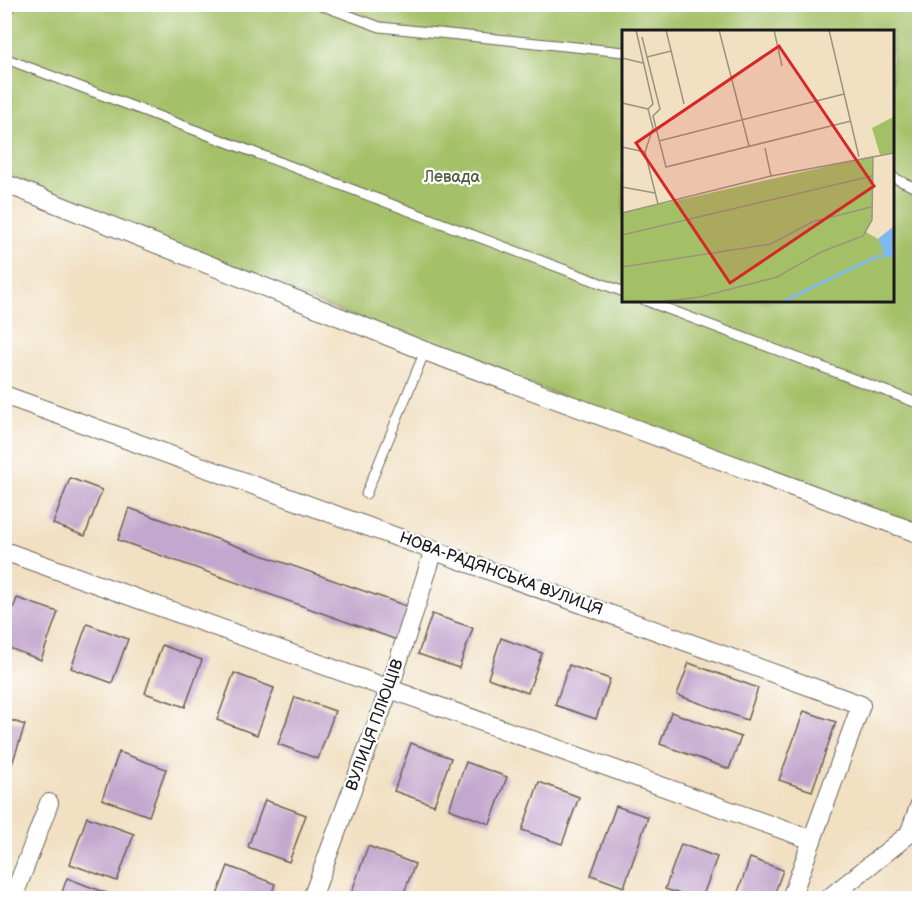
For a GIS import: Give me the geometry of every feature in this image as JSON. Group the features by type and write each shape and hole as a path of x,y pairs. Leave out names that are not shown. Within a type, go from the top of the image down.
{"street":[{"path":"4,183 425,351 920,534"},
{"name":"НОВА-РАДЯНСЬКА ВУЛИЦЯ","path":"4,394 861,705 791,898"},
{"name":"ВУЛИЦЯ ПЛЮЩІВ","path":"312,898 389,690 434,550"},
{"path":"4,551 812,840"},
{"path":"13,898 49,803"},
{"path":"829,898 914,839 920,804"}],"lane":[{"path":"4,15 12,4"},
{"path":"318,4 380,27 622,52"},
{"path":"4,58 622,291"},
{"path":"894,178 920,190"},
{"path":"649,302 920,404"},
{"path":"366,494 425,351"}],"green space":[{"name":"Левада","path":"12,5 919,5 919,534 5,183 4,15"}],"building":[{"path":"70,478 102,490 85,536 53,524"},
{"path":"129,508 412,608 400,641 118,540"},
{"path":"17,598 58,612 41,660 4,646 4,634"},
{"path":"432,614 473,628 459,668 418,654"},
{"path":"87,624 128,639 112,683 71,668"},
{"path":"501,638 542,653 528,693 488,678"},
{"path":"162,645 202,660 185,707 145,693"},
{"path":"689,663 758,688 747,720 677,695"},
{"path":"569,665 610,679 596,719 555,705"},
{"path":"234,673 274,688 257,735 217,720"},
{"path":"295,697 335,711 318,759 278,744"},
{"path":"804,711 836,722 812,791 779,780"},
{"path":"671,712 741,737 729,769 660,744"},
{"path":"4,718 25,725 12,764 4,762"},
{"path":"411,743 451,758 434,805 394,791"},
{"path":"119,752 166,769 149,816 102,799"},
{"path":"466,762 507,777 490,824 449,809"},
{"path":"539,782 579,797 562,844 522,830"},
{"path":"265,800 306,815 289,862 248,847"},
{"path":"616,806 648,817 624,887 591,875"},
{"path":"87,817 134,834 117,881 70,864"},
{"path":"681,844 717,857 702,898 692,898 665,889"},
{"path":"368,846 415,864 402,898 364,898 351,894"},
{"path":"750,858 783,870 773,898 736,898"},
{"path":"228,866 275,884 270,898 216,898"},
{"path":"67,878 114,896 113,898 60,898"}]}
